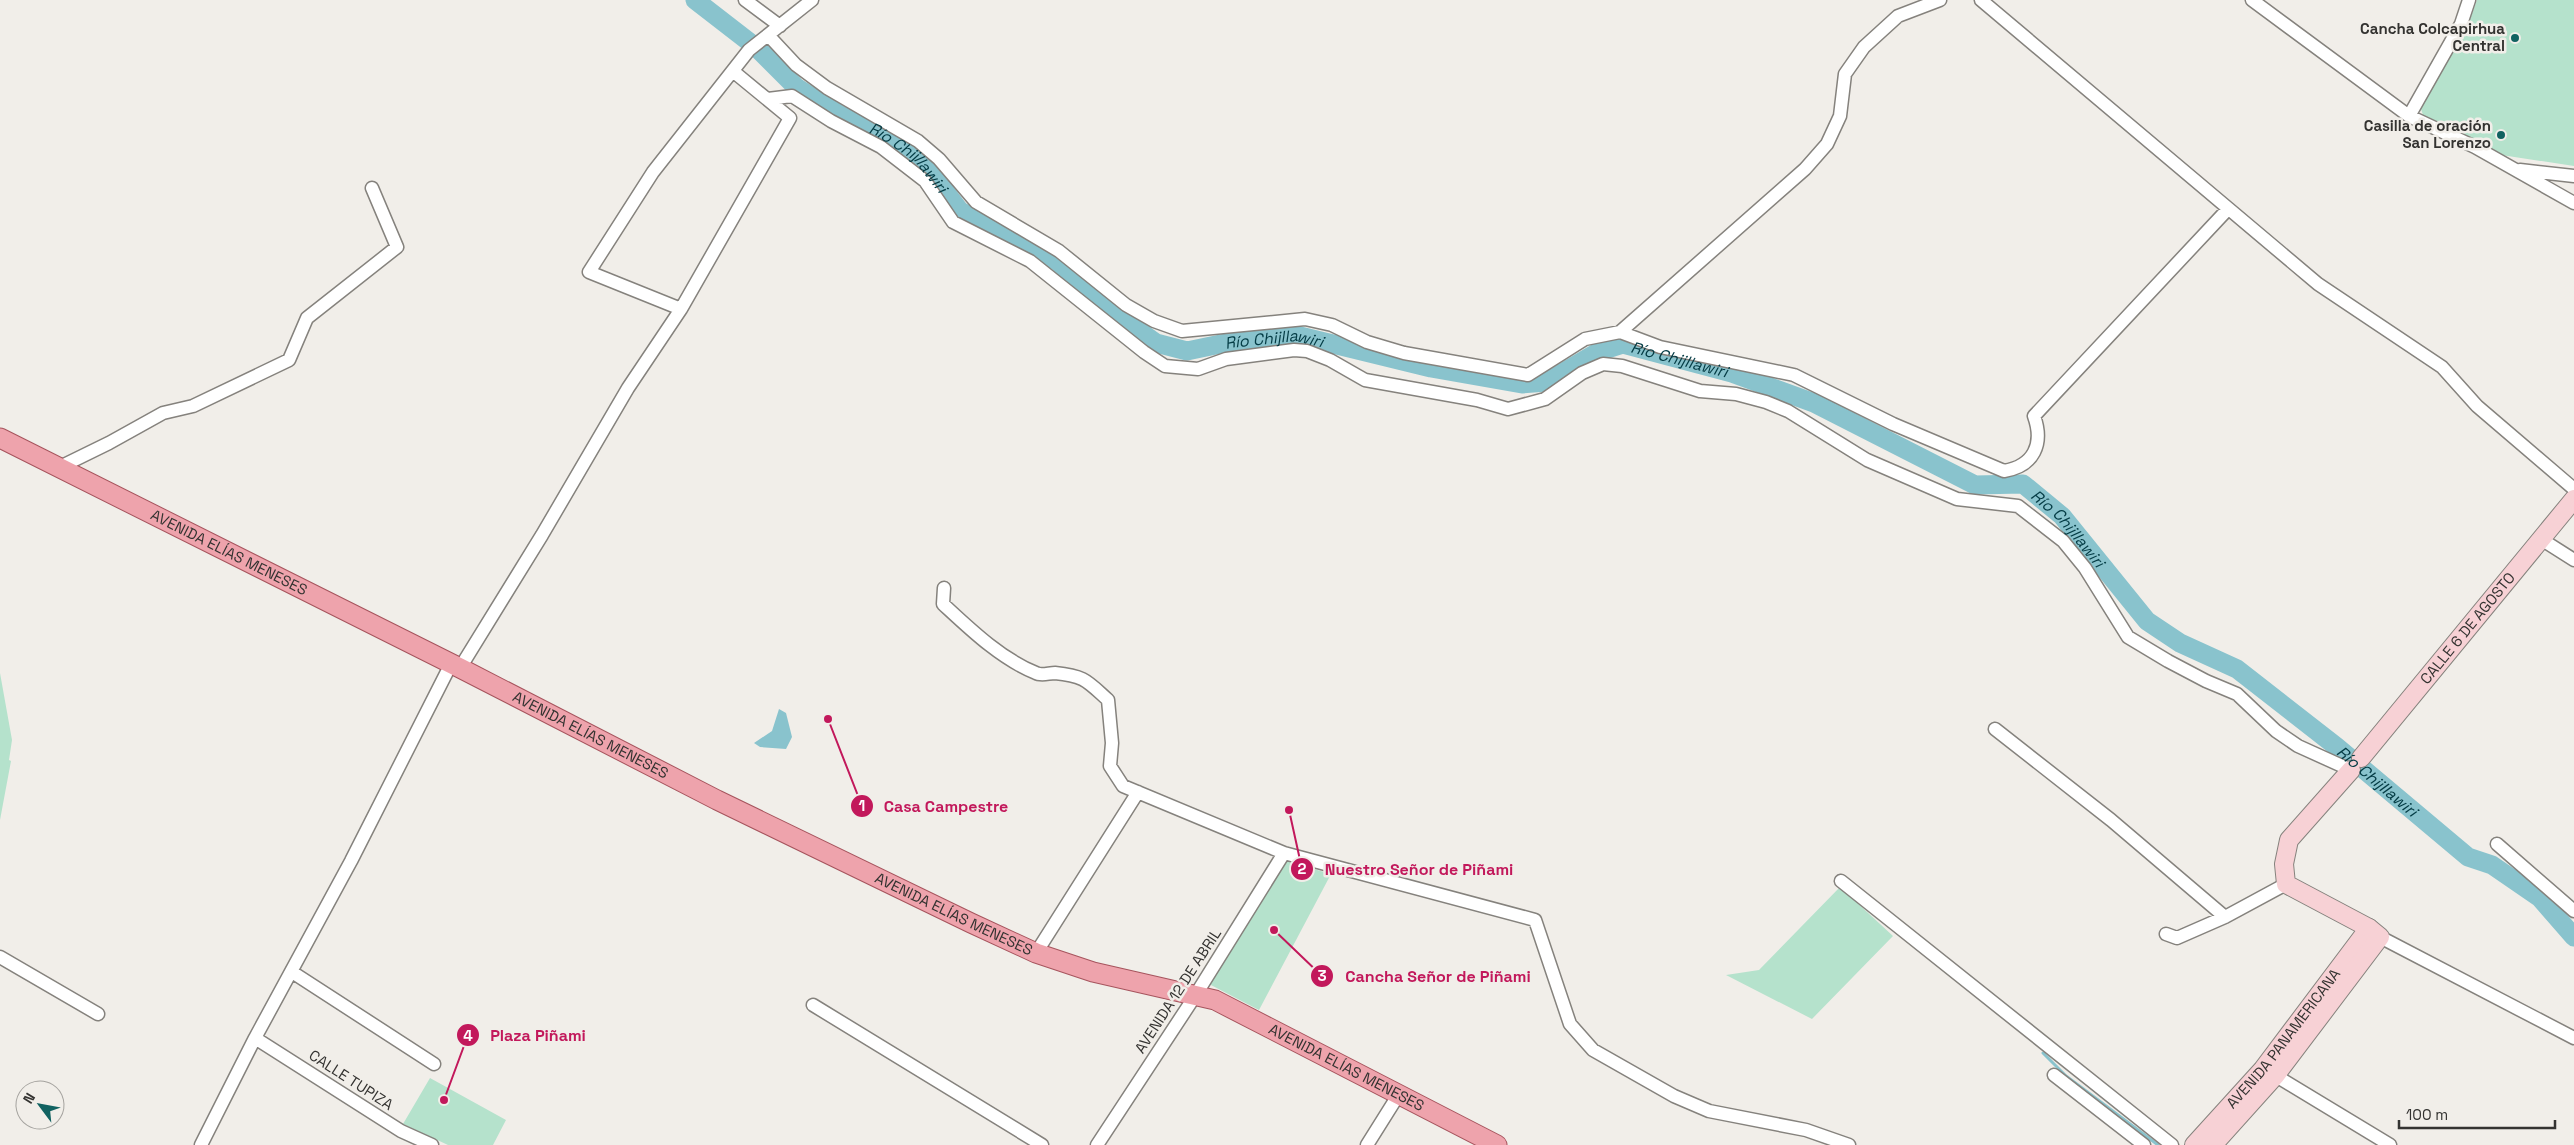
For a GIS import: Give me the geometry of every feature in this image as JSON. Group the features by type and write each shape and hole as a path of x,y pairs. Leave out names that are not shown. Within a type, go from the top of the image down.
{"main road":[{"name":"AVENIDA ELÍAS MENESES","path":"0,438 455,666 717,800 1036,953 1093,972 1195,996 1207,1008 1396,1099 1497,1145"},
{"name":"CALLE 6 DE AGOSTO","path":"2286,884 2284,864 2289,840 2356,764 2574,498"},
{"path":"2286,884 2374,933"},
{"name":"AVENIDA PANAMERICANA","path":"2213,1145 2374,933"},
{"name":"AVENIDA PANAMERICANA","path":"2194,1145 2269,1072"},
{"name":"AVENIDA ELÍAS MENESES","path":"1396,1099 1471,1145"}],"street":[{"path":"745,0 780,26"},
{"path":"681,309 589,272 653,172 721,84 734,72 750,50 812,0"},
{"path":"765,37 796,65 827,88 918,140 939,158 976,202 1059,251 1126,305 1163,325 1182,331 1305,318 1332,325 1367,342 1404,353 1528,375 1584,339 1620,332 1805,169 1827,144 1840,116 1845,74 1864,47 1898,16 1940,0"},
{"path":"1981,0 2318,284 2442,367 2477,406 2574,489"},
{"path":"2252,0 2409,116 2475,147 2574,203"},
{"path":"2409,116 2462,24 2470,0"},
{"path":"202,1145 256,1038 455,666 542,535 628,388 681,309 790,118 734,72"},
{"path":"768,99 792,96 831,121 882,147 925,181 953,222 1030,261 1144,352 1165,366 1198,369 1226,358 1294,350 1307,351 1330,360 1365,380 1477,400 1508,409 1545,399 1582,373 1603,364 1622,366 1700,391 1736,394 1766,402 1788,411 1867,460 1957,499 2018,506 2063,541 2085,568 2128,637 2175,666 2237,694 2276,731 2298,746 2356,764"},
{"path":"2513,169 2574,176"},
{"path":"58,468 109,443 163,413 192,406 289,360 308,318 397,247 372,188"},
{"path":"1620,332 1660,347 1794,375 1893,424 2004,471 2018,469 2031,457 2038,444 2039,428 2034,416 2228,209"},
{"path":"2541,539 2574,560"},
{"path":"944,588 943,604 968,628 1012,660 1038,674 1053,673 1081,677 1108,700 1112,743 1110,766 1123,786 1284,852 1535,920 1570,1024 1593,1050 1674,1096 1709,1111 1806,1130 1849,1145"},
{"path":"1994,730 2111,820 2225,917"},
{"path":"1036,953 1138,792"},
{"path":"2497,844 2574,911"},
{"name":"AVENIDA 12 DE ABRIL","path":"1097,1145 1195,996 1284,852"},
{"path":"1841,881 2172,1145"},
{"path":"2166,934 2177,938 2225,917 2286,884"},
{"path":"2374,933 2574,1038"},
{"path":"0,956 98,1014"},
{"path":"292,972 434,1064"},
{"path":"813,1005 1042,1145"},
{"name":"CALLE TUPIZA","path":"256,1038 401,1131 432,1145"},
{"path":"2269,1072 2370,1140 2390,1145"},
{"path":"2054,1075 2144,1145"},
{"path":"1367,1145 1396,1099"}],"green space":[{"path":"2477,0 2574,0 2574,166 2495,154 2423,115 2420,106 2467,27"},
{"path":"0,673 12,740 9,760 11,761 0,820"},
{"path":"1286,861 1331,874 1259,1010 1209,984"},
{"path":"1840,887 1893,936 1812,1019 1726,975 1759,970"},
{"path":"430,1078 506,1120 493,1145 448,1145 403,1124"}],"water":[{"path":"779,709 786,713 792,737 786,749 760,747 754,743 772,731"}],"waterway":[{"name":"Río Chijllawiri","path":"695,0 757,48 796,87 840,115 878,130 918,156 960,211 1057,261 1104,306 1156,343 1187,351 1230,342 1296,335 1431,368 1522,384 1547,382 1598,352 1623,344 1732,373 1814,403 1975,485 2023,484 2062,516 2147,621 2180,643 2237,669 2337,747 2468,857 2492,865 2540,898 2574,937"},
{"path":"2043,1053 2066,1076 2158,1145"}],"place":[{"name":"Cancha Colcapirhua Central","path":"2515,38"},
{"name":"Casilla de oración San Lorenzo","path":"2501,135"},
{"name":"Casa Campestre","path":"828,719"},
{"name":"Nuestro Señor de Piñami","path":"1289,810"},
{"name":"Cancha Señor de Piñami","path":"1274,930"},
{"name":"Plaza Piñami","path":"444,1100"}]}
